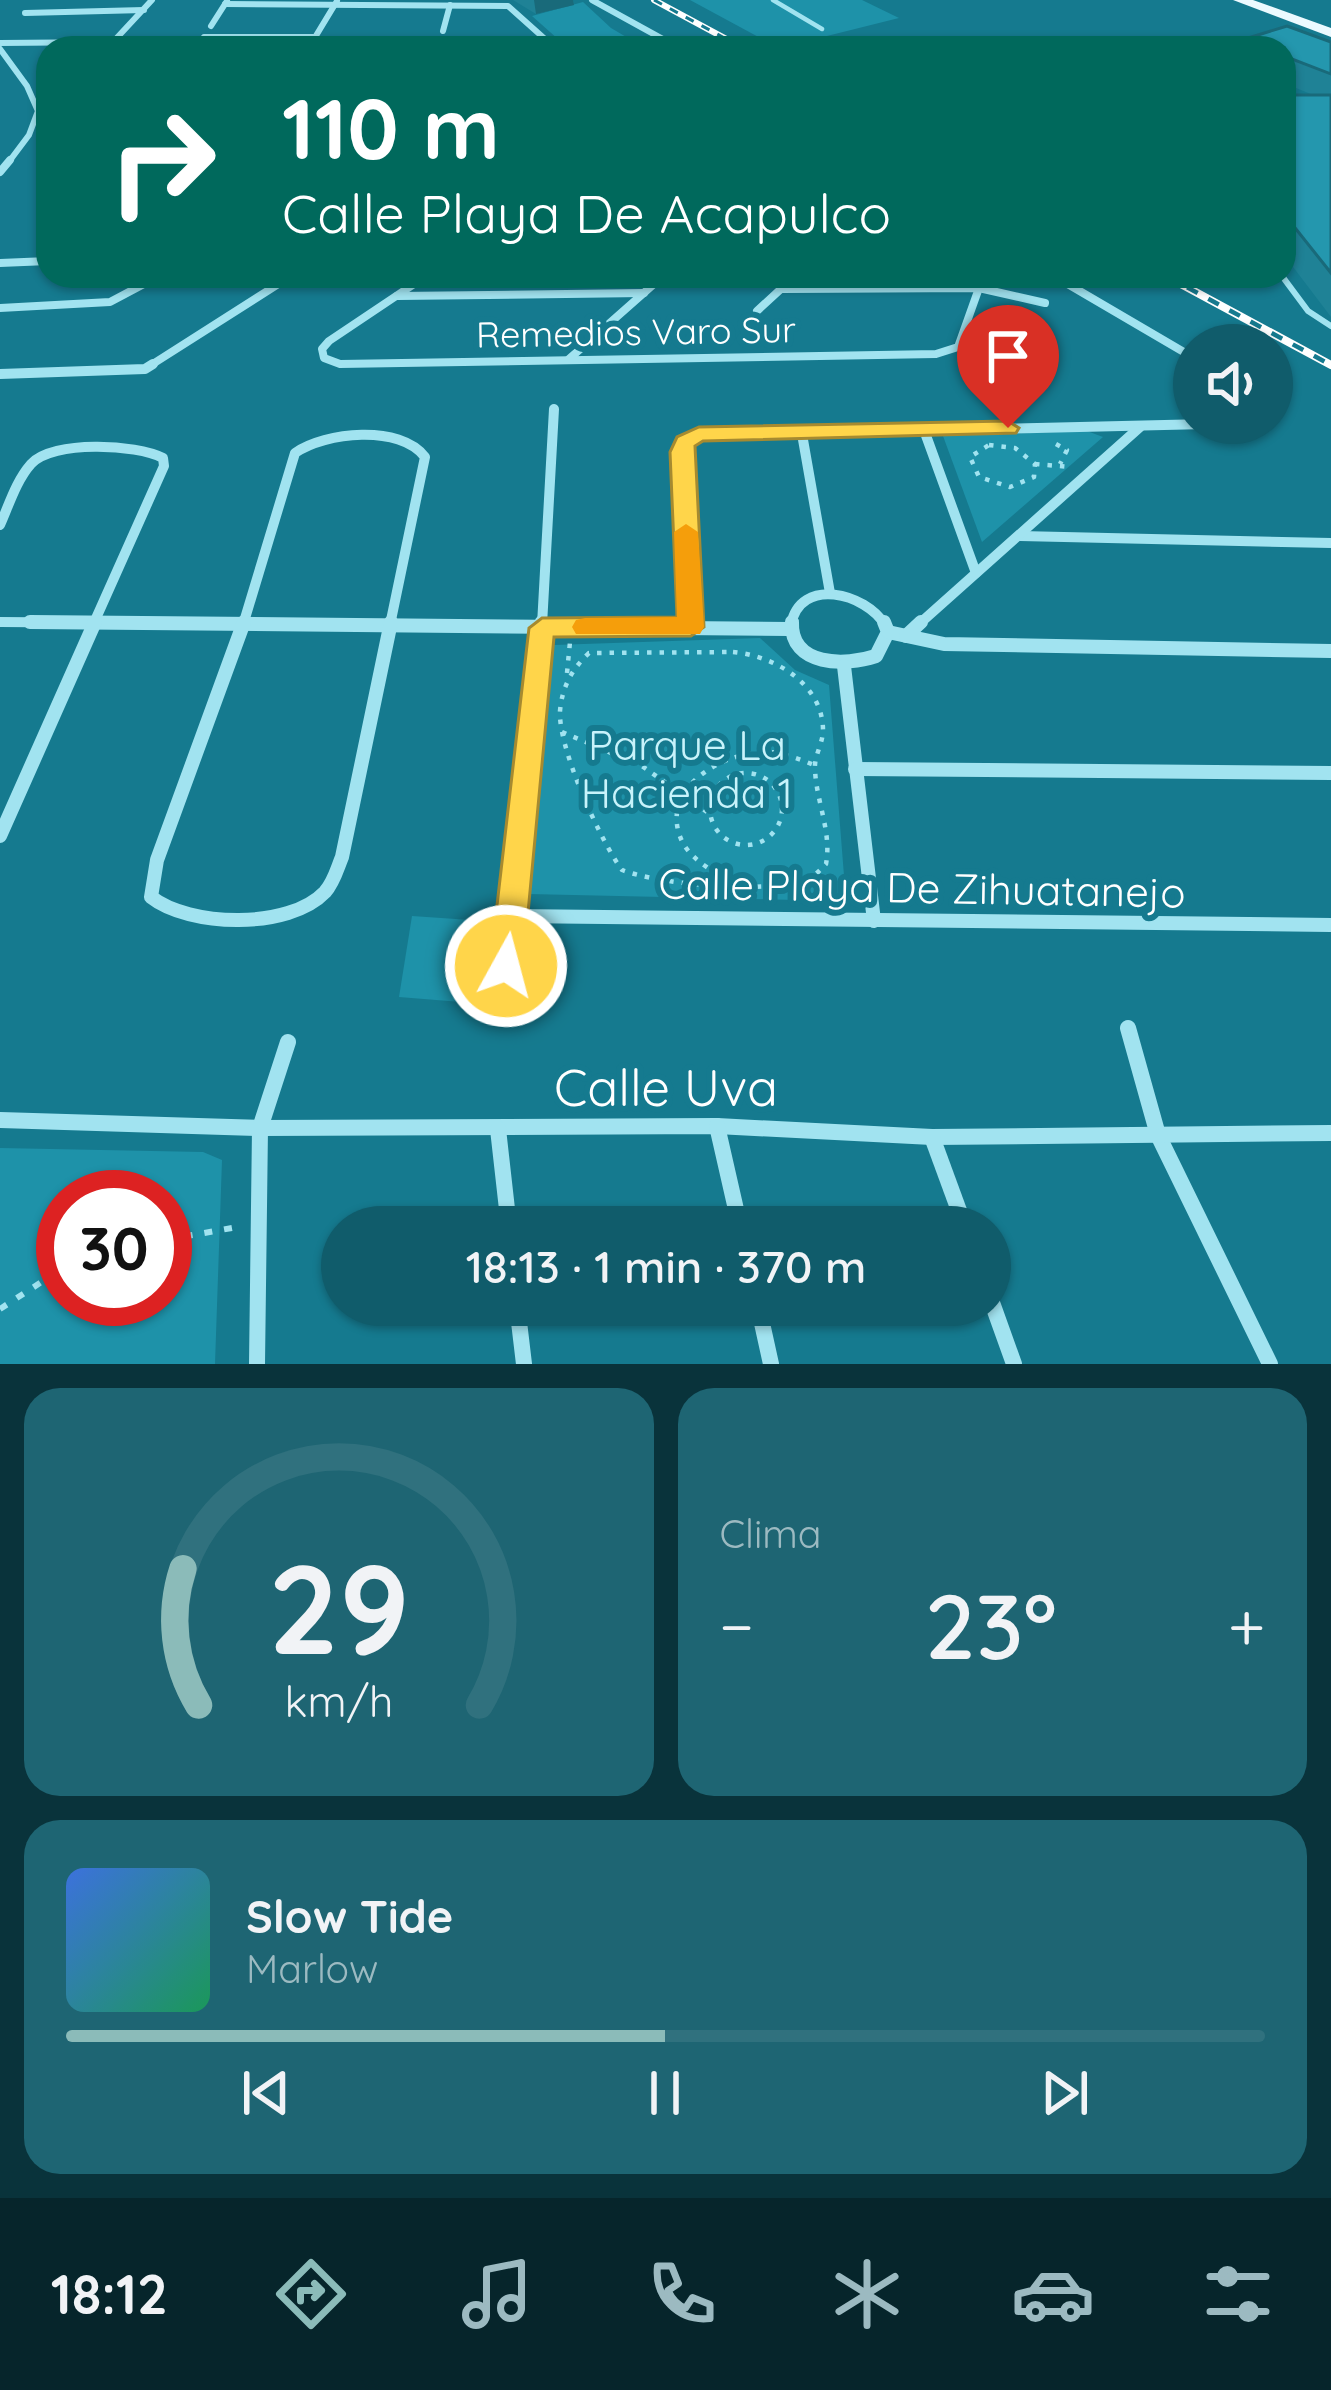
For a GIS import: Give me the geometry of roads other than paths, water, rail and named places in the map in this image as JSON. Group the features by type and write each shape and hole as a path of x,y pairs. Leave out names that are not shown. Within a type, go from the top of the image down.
{"main road":[{"path":"1240,0 1331,33"},
{"path":"1267,0 1331,23"}],"street":[{"path":"119,36 152,0"},
{"path":"592,0 657,36"},
{"path":"211,26 226,2 395,2 513,7 543,36"},
{"path":"316,36 336,2"},
{"path":"443,31 449,4"},
{"path":"26,13 144,10"},
{"path":"0,46 36,45"},
{"path":"0,46 36,101"},
{"path":"0,76 20,76"},
{"path":"0,172 36,130"},
{"path":"0,274 3,261 36,261"},
{"path":"0,308 110,302 136,288"},
{"path":"0,374 145,370 272,288"},
{"path":"395,296 407,288"},
{"path":"568,360 650,288"},
{"path":"758,311 781,289 979,288 1046,303"},
{"name":"Remedios Varo Sur","path":"395,296 329,341 322,349 324,358 340,364 949,352 967,332 979,288"},
{"path":"1074,288 1173,346"},
{"path":"395,296 644,293"},
{"path":"506,966 542,628 554,410"},
{"path":"691,627 682,452 688,438 699,434 1173,426"},
{"path":"906,636 1141,427"},
{"path":"924,430 976,573"},
{"path":"802,434 830,593"},
{"path":"314,440 406,440 422,448 425,457 392,624 342,857 331,884 297,910 260,918 175,914 159,907 151,897 150,883 157,860 244,623 292,460 299,448 314,440"},
{"path":"0,525 32,464 54,450 147,448 160,454 164,466 0,836"},
{"path":"1020,536 1331,543"},
{"path":"830,593 869,603 882,616 887,632 876,656 844,667 797,648 788,629 793,612 808,598 830,593"},
{"path":"0,622 788,629"},
{"path":"887,632 944,644 1331,651"},
{"path":"844,667 874,921"},
{"path":"855,770 1331,773"},
{"name":"Calle Playa De Zihuatanejo","path":"513,916 1331,925"},
{"path":"1128,1028 1158,1135 1270,1364"},
{"path":"257,1364 260,1128 288,1042"},
{"name":"Calle Uva","path":"0,1120 260,1128 717,1126 932,1137 1331,1133"},
{"path":"717,1126 735,1206"},
{"path":"498,1129 507,1206"},
{"path":"932,1137 957,1206"},
{"path":"519,1326 524,1364"},
{"path":"763,1326 771,1364"},
{"path":"1000,1326 1014,1364"}],"lane":[{"path":"773,0 822,29"},
{"path":"1291,288 1308,311 1331,326"}],"railway":[{"path":"654,0 721,36"},
{"path":"1188,288 1331,365"}],"park label":[{"name":"Parque La Hacienda 1","path":"687,770"}]}
